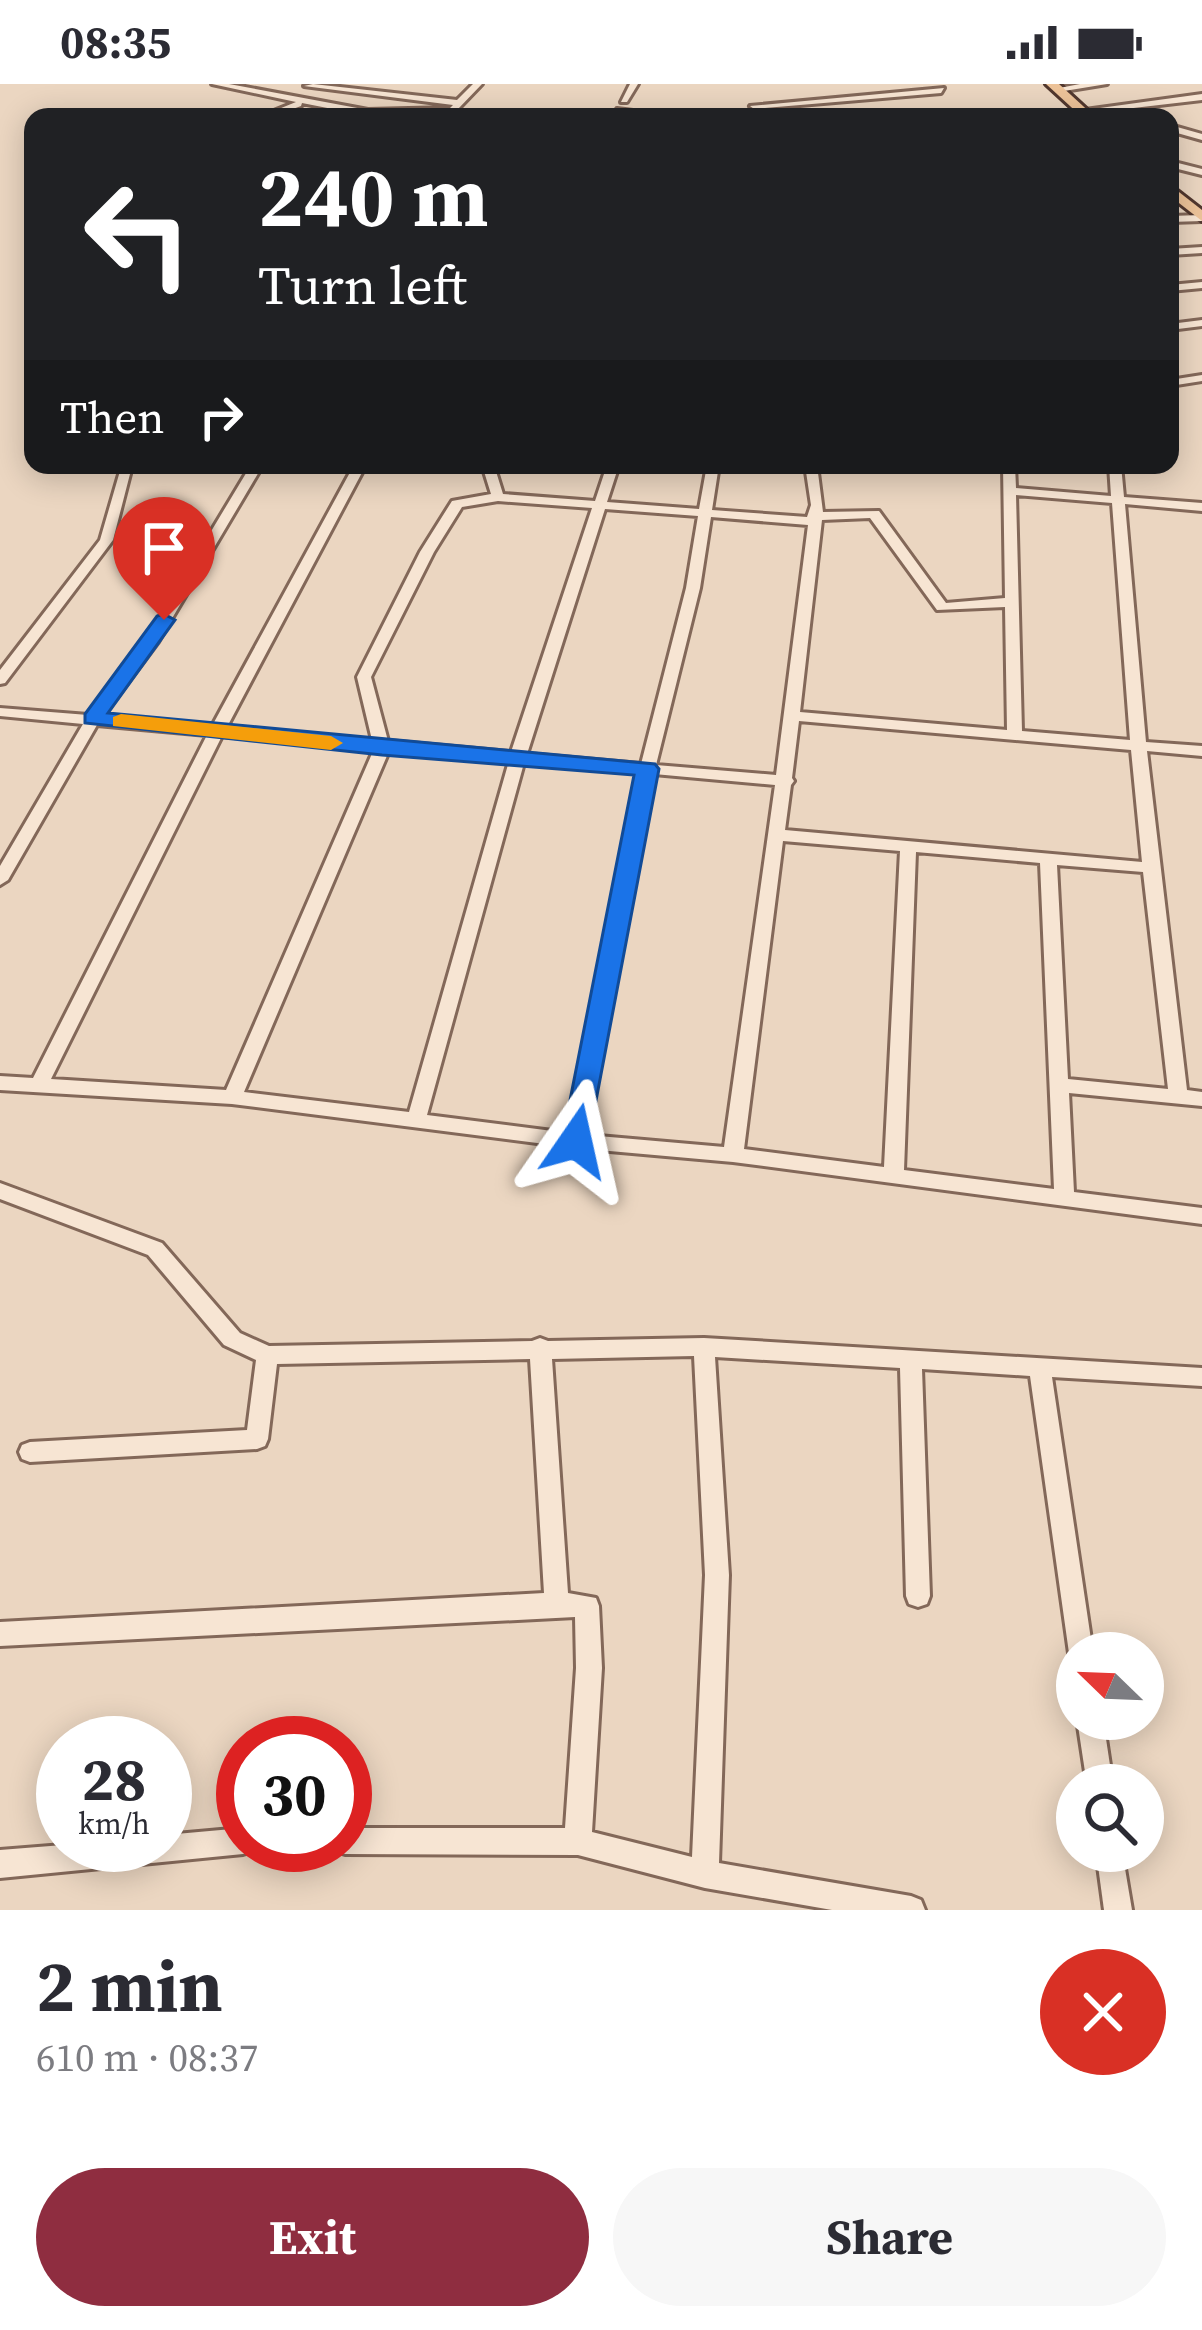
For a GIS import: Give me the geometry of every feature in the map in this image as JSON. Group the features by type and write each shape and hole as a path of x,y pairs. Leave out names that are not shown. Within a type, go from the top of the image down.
{"main road":[{"path":"1055,86 1079,108"},
{"path":"1179,196 1202,218"}],"street":[{"path":"216,84 341,108"},
{"path":"449,108 456,107 478,84"},
{"path":"624,100 634,84"},
{"path":"746,84 754,106 941,90"},
{"path":"1055,86 1103,84"},
{"path":"308,86 459,108"},
{"path":"1108,108 1202,97"},
{"path":"287,108 301,103"},
{"path":"0,680 106,540 124,474"},
{"path":"0,880 93,718 151,642 252,474"},
{"path":"38,1087 217,731 355,474"},
{"path":"491,474 498,497"},
{"path":"416,1120 533,704 611,474"},
{"path":"576,1141 647,769 693,589 711,474"},
{"path":"733,1155 786,782 817,505 813,474"},
{"path":"1010,474 1015,736"},
{"path":"1116,474 1139,743 1178,1097"},
{"path":"1011,491 1202,506"},
{"path":"232,1097 382,748 364,676 457,504 498,497 704,516 812,519 874,514 942,607 1013,602"},
{"path":"0,712 786,782"},
{"path":"792,716 1202,751"},
{"path":"779,835 1153,868"},
{"path":"894,1176 908,846"},
{"path":"1048,857 1064,1197"},
{"path":"0,1082 232,1097 1202,1216"},
{"path":"1059,1085 1202,1099"},
{"path":"0,1191 155,1249 232,1339 267,1355 704,1347 1040,1367 1201,1382"},
{"path":"540,1347 557,1604"},
{"path":"704,1347 717,1575 705,1874"},
{"path":"30,1452 257,1439 267,1355"},
{"path":"911,1360 918,1596"},
{"path":"1040,1367 1078,1632"},
{"path":"0,1634 587,1606 589,1668 578,1842"},
{"path":"372,1841 578,1842 786,1899 911,1910"},
{"path":"0,1864 216,1844"},
{"path":"1112,1872 1118,1910"}],"slow traffic":[{"path":"121,721 331,743"}],"route":[{"path":"164,620 93,718 647,769 576,1141"}]}
